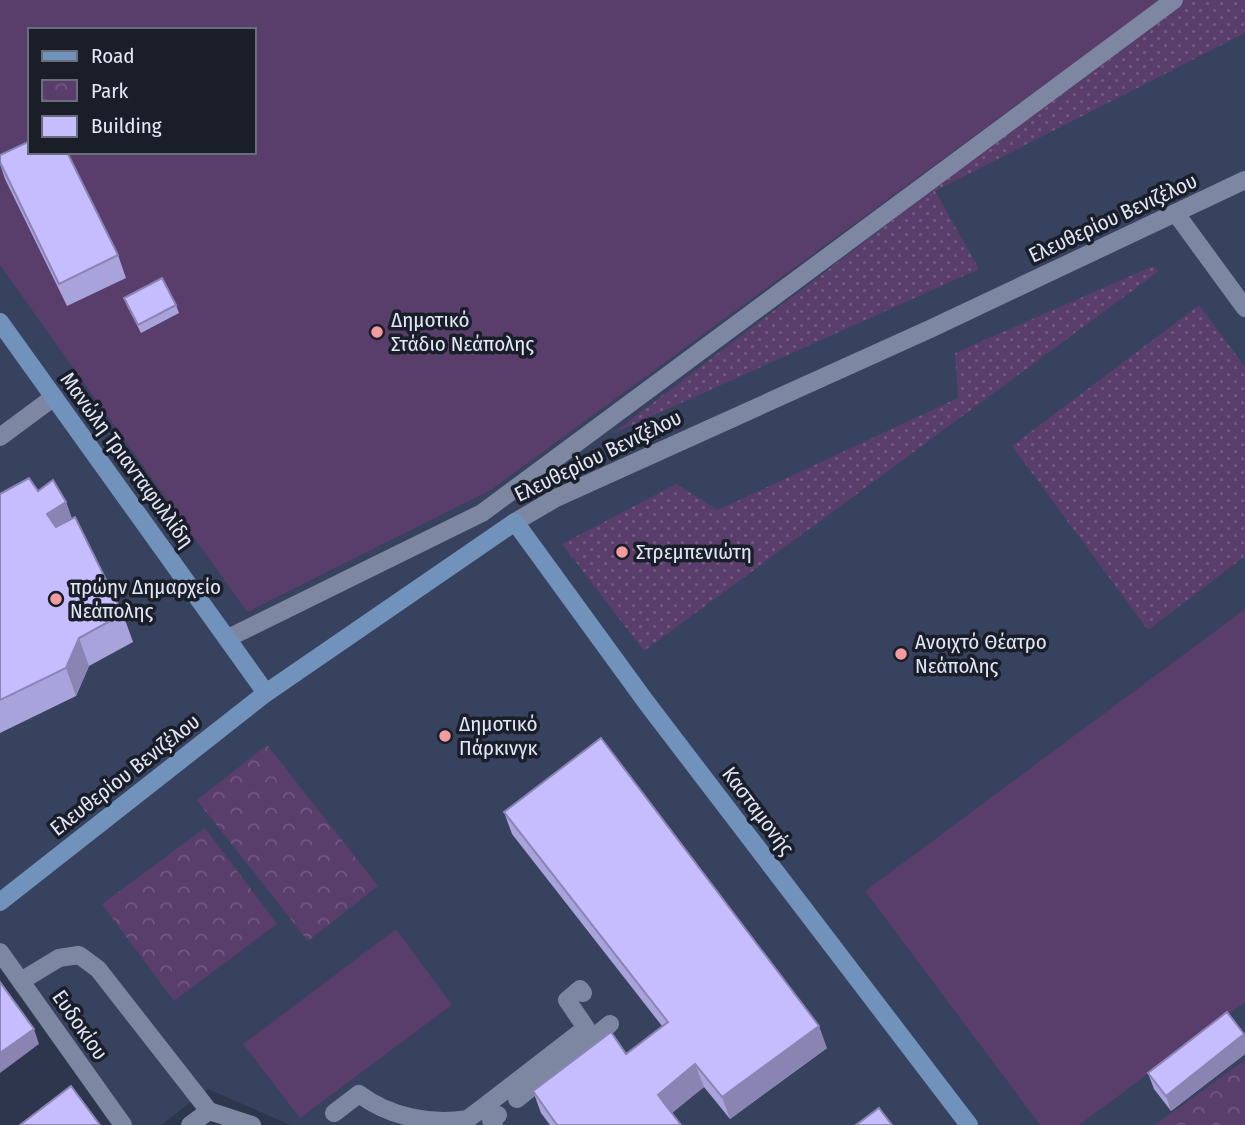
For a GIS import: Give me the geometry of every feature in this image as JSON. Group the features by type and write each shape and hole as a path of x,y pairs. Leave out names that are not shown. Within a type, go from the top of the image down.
{"street":[{"path":"228,638 482,513 1174,0"},
{"name":"Ελευθερίου Βενιζέλου","path":"0,902 267,693 514,523 568,492 1177,215 1245,180"},
{"path":"1177,215 1245,308"},
{"name":"Μανώλη Τριανταφυλλίδη","path":"0,322 267,693"},
{"path":"0,437 54,397"},
{"name":"Κασταμονής","path":"514,523 646,702 969,1125"},
{"name":"Ευδοκίου","path":"0,952 123,1125"},
{"path":"21,981 59,958 79,955 98,969 209,1111 252,1125"},
{"path":"520,1091 586,1028 567,1000 580,989 583,993"},
{"path":"334,1113 359,1094 402,1118 430,1125 454,1124 520,1091 610,1024"},
{"path":"190,1125 209,1111"}],"shaded area":[{"name":"Στρεμπενιώτη","path":"0,0 1245,0 1245,1125 290,1125 208,1089 161,1125 123,1125 0,952"}],"green space":[{"name":"Δημοτικό Στάδιο Νεάπολης","path":"0,0 1160,0 491,490 247,612 0,265"},
{"path":"1182,0 1245,0 1245,33 935,191 979,269 612,434"},
{"path":"1153,266 1159,271 644,651 562,544 676,484 718,510 958,398 955,353"},
{"path":"1199,305 1245,367 1245,556 1148,630 1012,446"},
{"path":"1245,609 1245,1002 1079,1125 1040,1125 865,891"},
{"path":"267,745 378,886 308,941 197,800"},
{"path":"205,828 277,924 174,1001 102,904"},
{"path":"396,929 452,1005 300,1118 243,1044"},
{"path":"1245,1060 1245,1125 1155,1125"}],"building":[{"path":"28,142 28,154 68,154 118,255 59,284 0,162 0,155"},
{"path":"162,278 176,305 138,325 124,298"},
{"name":"πρώην Δημαρχείο Νεάπολης","path":"29,478 38,491 53,480 66,502 47,514 56,527 75,517 123,614 79,638 66,668 0,700 0,494"},
{"path":"601,738 819,1026 722,1097 695,1064 658,1095 681,1125 557,1125 533,1091 611,1032 626,1054 668,1022 504,812"},
{"path":"0,982 34,1029 0,1053"},
{"path":"1227,1012 1244,1034 1166,1096 1148,1073"},
{"path":"71,1086 100,1125 20,1125"},
{"path":"879,1108 892,1125 856,1125"}],"place":[{"name":"Δημοτικό Στάδιο Νεάπολης","path":"377,332"},
{"name":"Στρεμπενιώτη","path":"622,552"},
{"name":"πρώην Δημαρχείο Νεάπολης","path":"56,599"},
{"name":"Ανοιχτό Θέατρο Νεάπολης","path":"901,654"},
{"name":"Δημοτικό Πάρκινγκ","path":"445,736"}]}
